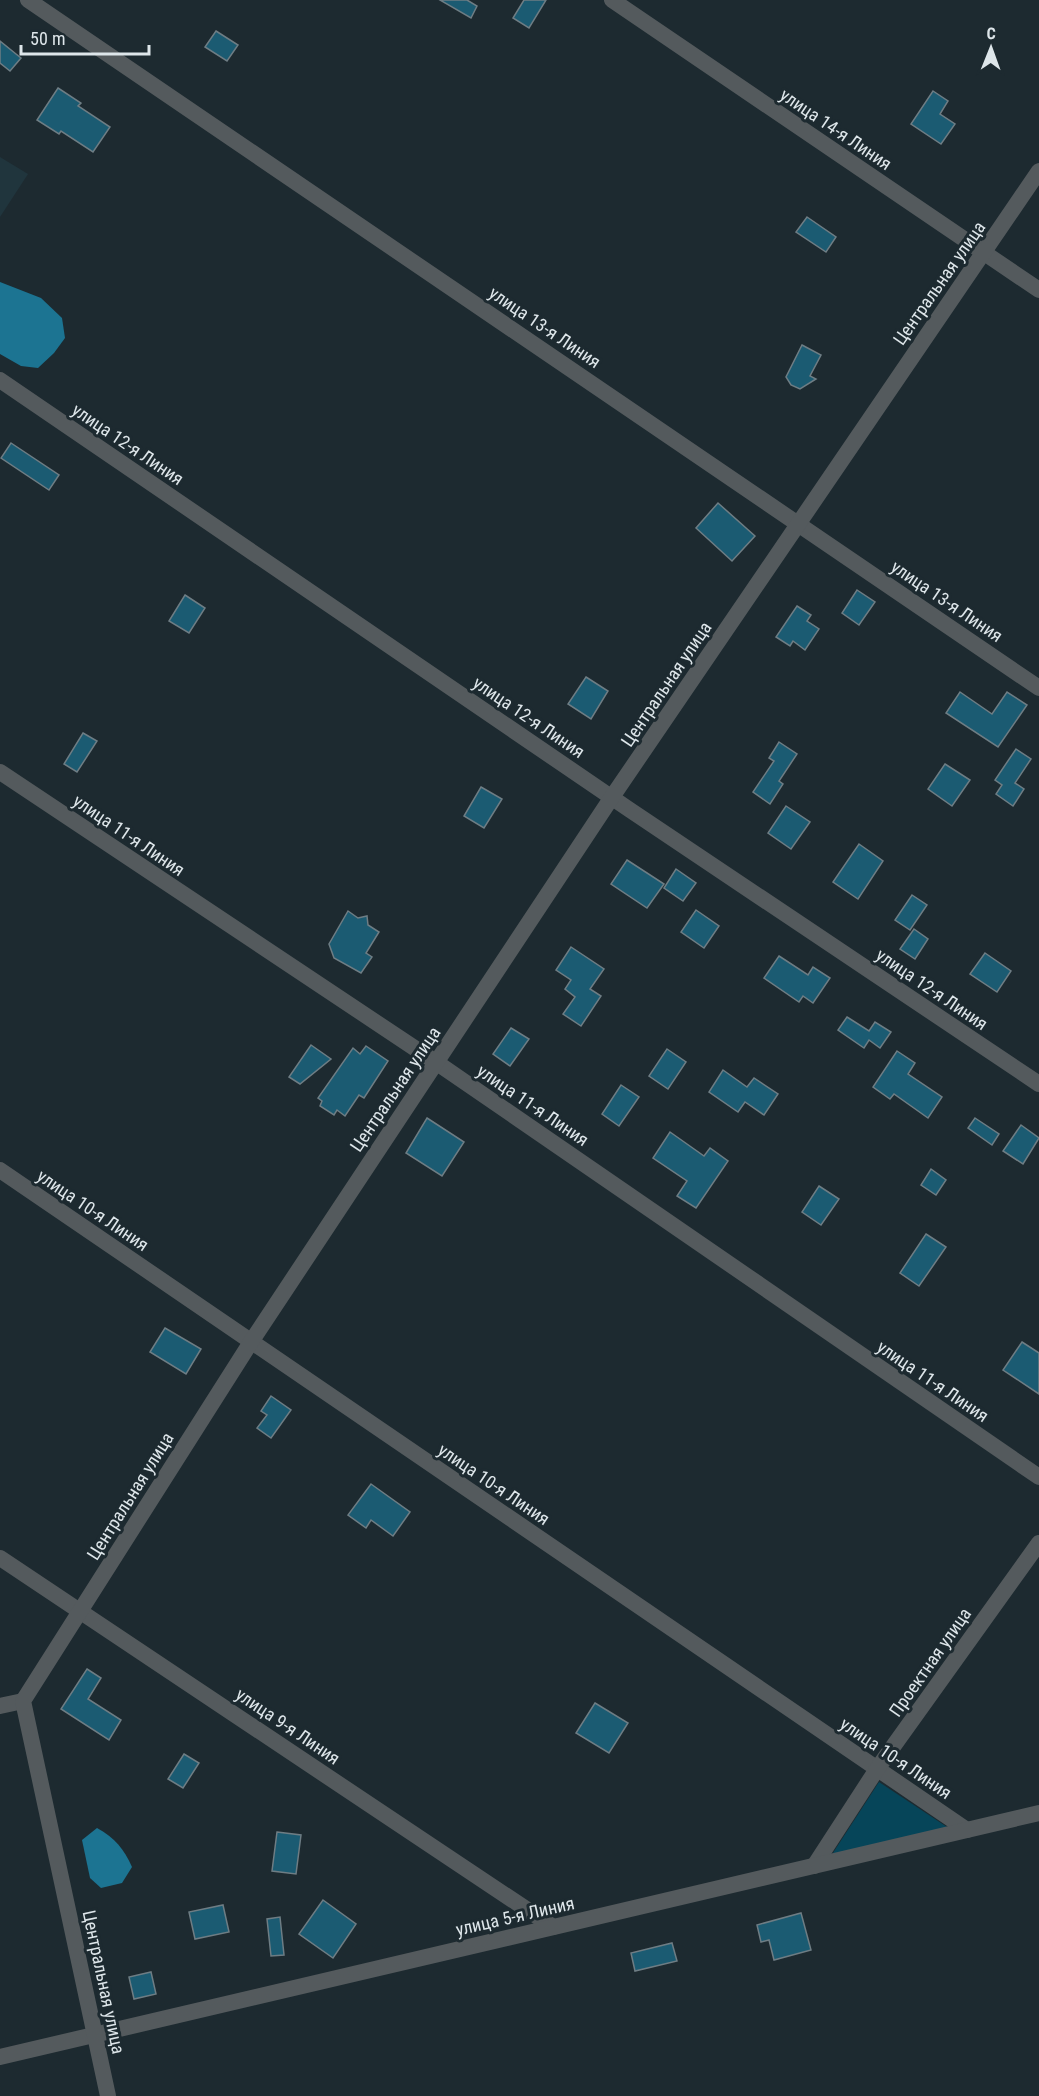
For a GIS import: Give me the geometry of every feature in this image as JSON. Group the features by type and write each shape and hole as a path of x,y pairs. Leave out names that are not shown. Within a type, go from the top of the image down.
{"street":[{"name":"улица 13-я Линия","path":"28,0 1039,688"},
{"name":"улица 14-я Линия","path":"612,0 1039,290"},
{"name":"Центральная улица","path":"108,2096 23,1701 250,1342 612,797 1039,171"},
{"name":"улица 12-я Линия","path":"0,380 612,797 1039,1084"},
{"name":"улица 11-я Линия","path":"0,772 436,1063 1039,1477"},
{"name":"улица 10-я Линия","path":"0,1170 967,1830"},
{"name":"Проектная улица","path":"814,1866 877,1769 1039,1543"},
{"name":"улица 9-я Линия","path":"0,1558 553,1928"},
{"path":"0,1706 23,1701"},
{"name":"улица 5-я Линия","path":"0,2057 1039,1813"}],"shaded area":[{"path":"0,157 28,174 0,217"},
{"path":"0,282 41,298 62,318 65,338 54,353 38,368 21,366 0,354"},
{"path":"879,1782 950,1829 831,1856"},
{"path":"97,1828 118,1844 132,1867 122,1883 101,1888 90,1878 82,1840"}],"building":[{"path":"440,0 467,0 477,6 471,18"},
{"path":"524,0 546,0 529,28 513,18"},
{"path":"216,31 238,45 227,61 205,47"},
{"path":"0,41 21,58 10,71 0,63"},
{"path":"58,88 81,103 78,106 110,127 93,152 61,131 59,134 37,120"},
{"path":"933,91 948,101 940,114 955,124 941,144 911,124"},
{"path":"807,217 836,237 826,252 796,232"},
{"path":"802,345 821,355 810,376 816,379 800,389 791,385 786,377"},
{"path":"11,443 59,475 49,490 1,458"},
{"path":"718,503 755,536 732,561 696,528"},
{"path":"857,590 875,602 859,625 842,613"},
{"path":"185,595 205,608 189,633 169,621"},
{"path":"797,606 811,615 807,621 819,629 805,650 793,641 790,646 776,637"},
{"path":"586,677 608,691 591,719 568,704"},
{"path":"960,692 992,714 1007,692 1027,705 998,747 946,713"},
{"path":"83,733 97,741 77,772 64,764"},
{"path":"779,742 797,754 779,781 783,784 770,804 753,792 774,761 769,758"},
{"path":"1016,749 1031,759 1015,783 1024,789 1013,806 996,794 1002,785 995,780"},
{"path":"945,764 970,780 952,806 928,789"},
{"path":"481,787 502,799 484,828 464,816"},
{"path":"786,806 810,822 791,849 768,833"},
{"path":"859,844 883,861 858,899 833,882"},
{"path":"627,860 664,884 647,908 611,884"},
{"path":"676,869 696,883 683,901 664,888"},
{"path":"912,895 927,905 910,930 895,920"},
{"path":"696,910 719,926 704,948 681,932"},
{"path":"348,911 358,918 367,916 368,925 379,932 366,953 372,957 361,973 334,958 329,944"},
{"path":"914,929 928,939 915,959 900,949"},
{"path":"571,947 604,969 590,989 601,996 581,1026 563,1014 575,997 565,989 571,980 556,970"},
{"path":"985,953 1011,971 997,992 970,974"},
{"path":"779,956 808,975 813,967 830,978 813,1003 803,996 799,1002 764,978"},
{"path":"847,1017 869,1031 875,1022 891,1032 880,1048 869,1040 864,1048 838,1030"},
{"path":"511,1028 529,1039 510,1066 493,1054"},
{"path":"311,1045 331,1059 300,1084 289,1077"},
{"path":"366,1046 388,1061 364,1098 359,1095 345,1116 337,1110 334,1115 320,1106 322,1101 318,1098 353,1048 360,1054"},
{"path":"667,1049 686,1062 668,1089 649,1076"},
{"path":"897,1051 915,1063 908,1074 942,1097 928,1118 894,1094 890,1099 873,1087"},
{"path":"723,1070 747,1087 754,1078 778,1094 764,1115 745,1102 738,1112 709,1092"},
{"path":"621,1085 639,1097 619,1126 602,1114"},
{"path":"427,1118 464,1142 442,1176 406,1153"},
{"path":"975,1118 999,1134 992,1145 968,1128"},
{"path":"1021,1125 1039,1138 1023,1164 1003,1151"},
{"path":"670,1132 704,1156 710,1148 728,1161 696,1208 677,1196 687,1181 653,1158"},
{"path":"931,1169 946,1180 936,1195 921,1185"},
{"path":"819,1186 839,1199 821,1225 802,1212"},
{"path":"926,1234 946,1247 919,1286 900,1273"},
{"path":"165,1328 201,1349 186,1374 150,1352"},
{"path":"1022,1342 1039,1353 1039,1394 1003,1370"},
{"path":"271,1396 291,1410 271,1438 257,1428 267,1415 261,1411"},
{"path":"371,1484 410,1512 393,1536 371,1520 366,1528 348,1515"},
{"path":"87,1669 101,1678 88,1699 121,1720 109,1740 61,1709"},
{"path":"595,1703 628,1723 609,1753 576,1733"},
{"path":"184,1754 199,1763 183,1788 168,1779"},
{"path":"277,1832 301,1835 296,1874 272,1871"},
{"path":"323,1900 356,1924 333,1958 299,1934"},
{"path":"223,1905 229,1932 195,1939 189,1912"},
{"path":"801,1913 811,1950 774,1960 769,1940 761,1942 757,1925"},
{"path":"280,1917 284,1955 271,1956 267,1919"},
{"path":"672,1943 677,1961 635,1971 631,1953"},
{"path":"151,1972 156,1994 134,1999 129,1977"}]}
